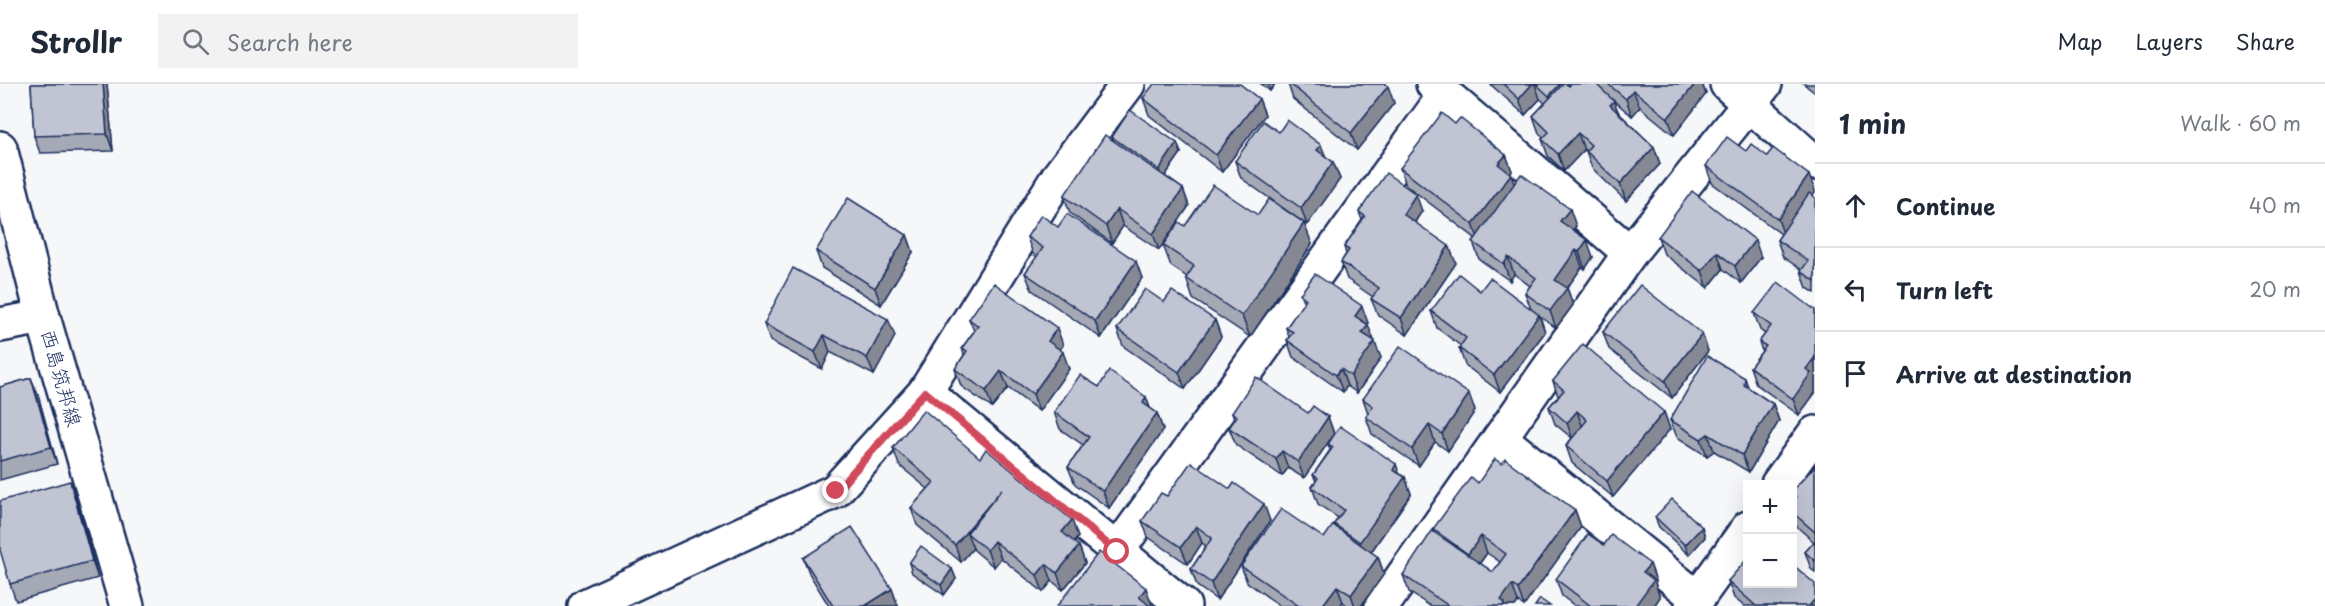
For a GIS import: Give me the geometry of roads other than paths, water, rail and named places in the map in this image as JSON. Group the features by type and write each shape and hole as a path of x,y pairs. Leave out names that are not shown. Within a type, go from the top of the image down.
{"street":[{"path":"585,606 836,491 925,392 1058,177 1128,84"},
{"path":"1117,552 1439,89 1630,253"},
{"path":"1382,606 1747,91 1815,163"},
{"name":"西島筑邦線","path":"0,148 43,316 127,606"},
{"path":"0,325 43,316"},
{"path":"925,392 1184,606"},
{"path":"1500,438 1695,602 1744,534"},
{"path":"1781,480 1814,438"}]}
